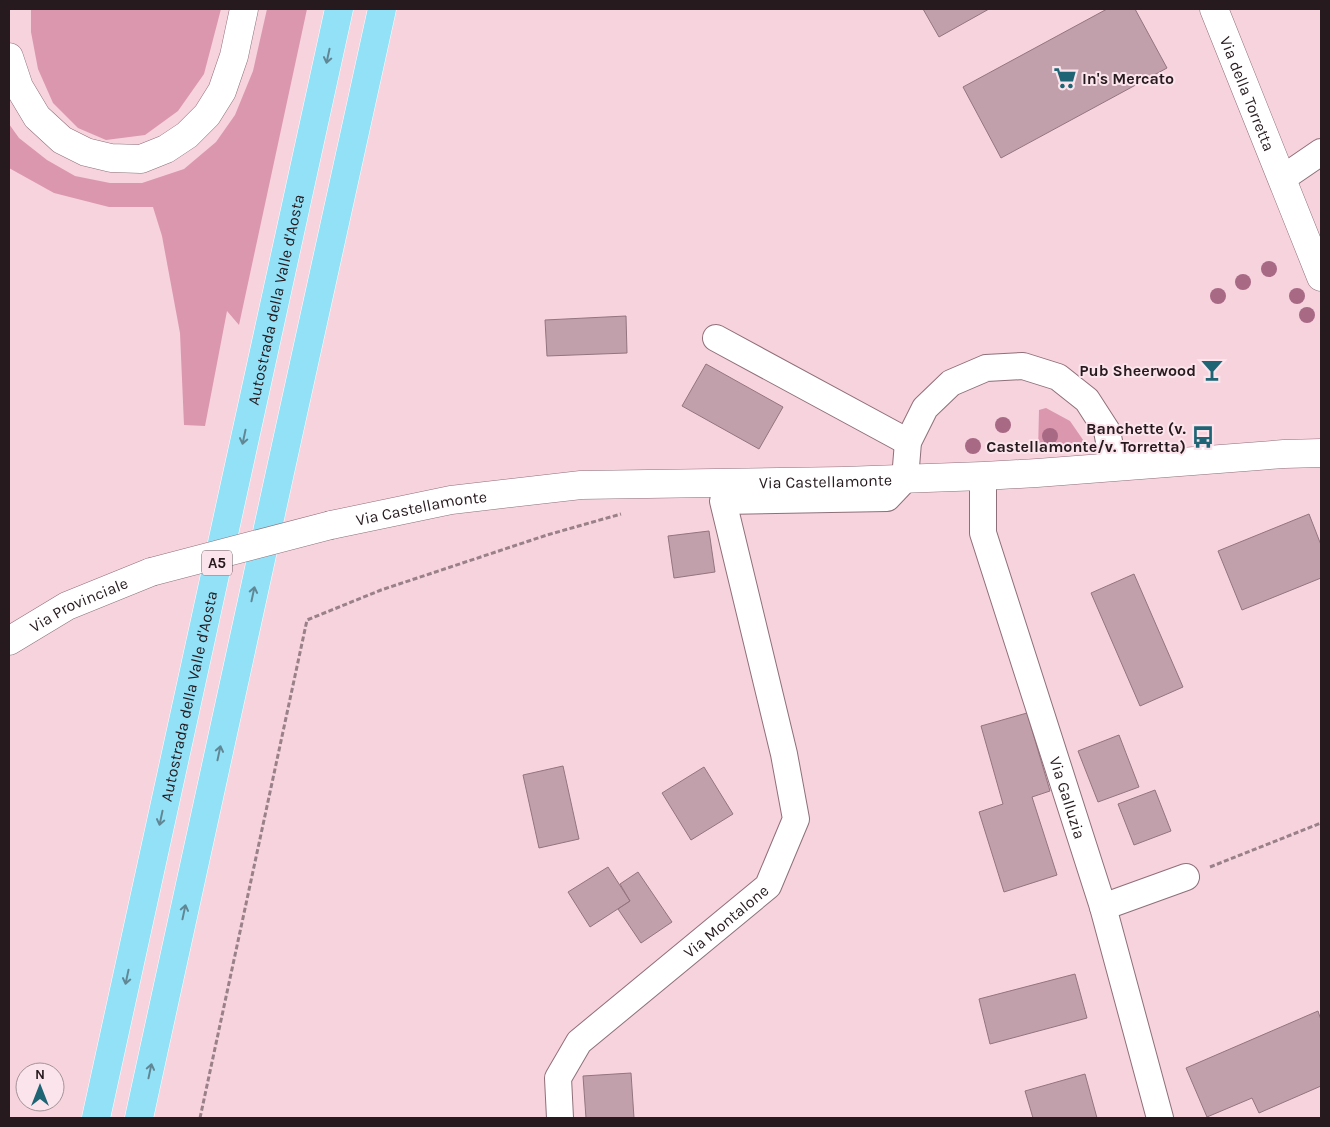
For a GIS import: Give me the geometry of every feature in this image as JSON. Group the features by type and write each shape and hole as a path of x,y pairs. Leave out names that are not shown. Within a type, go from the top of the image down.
{"highway":[{"name":"Autostrada della Valle d'Aosta","path":"96,1118 339,9"},
{"path":"139,1118 382,9"}],"main road":[{"path":"9,57 19,87 37,117 62,140 86,152 112,158 141,158 166,149 186,135 207,115 222,91 234,56 244,9"},
{"name":"Via della Torretta","path":"1214,9 1321,277"},
{"name":"Via Castellamonte","path":"151,572 331,525 450,500 581,485 843,481 983,476 1114,468 1284,454 1321,453"},
{"name":"Via Provinciale","path":"9,641 67,606 151,572"}],"street":[{"path":"1282,178 1321,152"},
{"path":"716,338 908,442"},
{"path":"905,479 908,442 925,408 952,383 986,368 1023,366 1058,377 1088,400 1107,431 1114,468"},
{"name":"Via Galluzia","path":"983,476 983,533 1103,908 1160,1118"},
{"name":"Via Montalone","path":"560,1118 558,1078 578,1042 768,886 796,820 784,754 723,502 887,498 905,479"},
{"path":"1103,908 1186,877"}],"path":[{"path":"200,1118 308,620 381,590 624,513"},
{"path":"1186,877 1321,823"}],"shaded area":[{"path":"31,9 221,9 204,74 178,111 145,135 106,140 78,128 53,103 38,69 31,32"},
{"path":"267,9 307,9 239,325 227,311 205,426 184,425 180,333 162,236 153,207 109,207 54,193 9,168 9,124 19,138 47,160 75,176 110,183 142,183 184,169 216,142 235,115 253,71"},
{"path":"1046,408 1070,421 1090,450 1038,453 1039,410"}],"building":[{"path":"923,9 989,9 939,37"},
{"name":"In's Mercato","path":"1107,9 1135,9 1167,68 1001,158 963,87"},
{"path":"626,316 627,353 547,356 545,320"},
{"path":"706,364 783,407 759,449 682,406"},
{"path":"1309,514 1321,545 1321,578 1242,610 1218,551"},
{"path":"709,531 715,572 674,578 668,536"},
{"path":"1134,574 1183,687 1140,706 1091,593"},
{"path":"1027,713 1050,791 1032,797 1057,875 1004,892 979,812 1003,804 981,726"},
{"path":"1119,735 1139,787 1098,802 1078,751"},
{"path":"563,766 579,839 539,848 523,775"},
{"path":"704,767 733,814 691,840 662,793"},
{"path":"1155,790 1171,831 1134,845 1118,804"},
{"path":"608,867 630,901 590,927 568,892"},
{"path":"638,872 672,922 641,943 618,909 630,901 620,884"},
{"path":"1075,974 1087,1018 990,1044 979,999"},
{"path":"1318,1011 1321,1020 1321,1086 1259,1113 1252,1098 1207,1117 1186,1068"},
{"path":"631,1073 634,1118 586,1118 583,1076"},
{"path":"1085,1074 1097,1118 1033,1118 1025,1091"}],"place":[{"name":"In's Mercato","path":"1065,78"},
{"name":"Pub Sheerwood","path":"1212,370"},
{"name":"Banchette (v. Castellamonte/v. Torretta)","path":"1203,437"}]}
